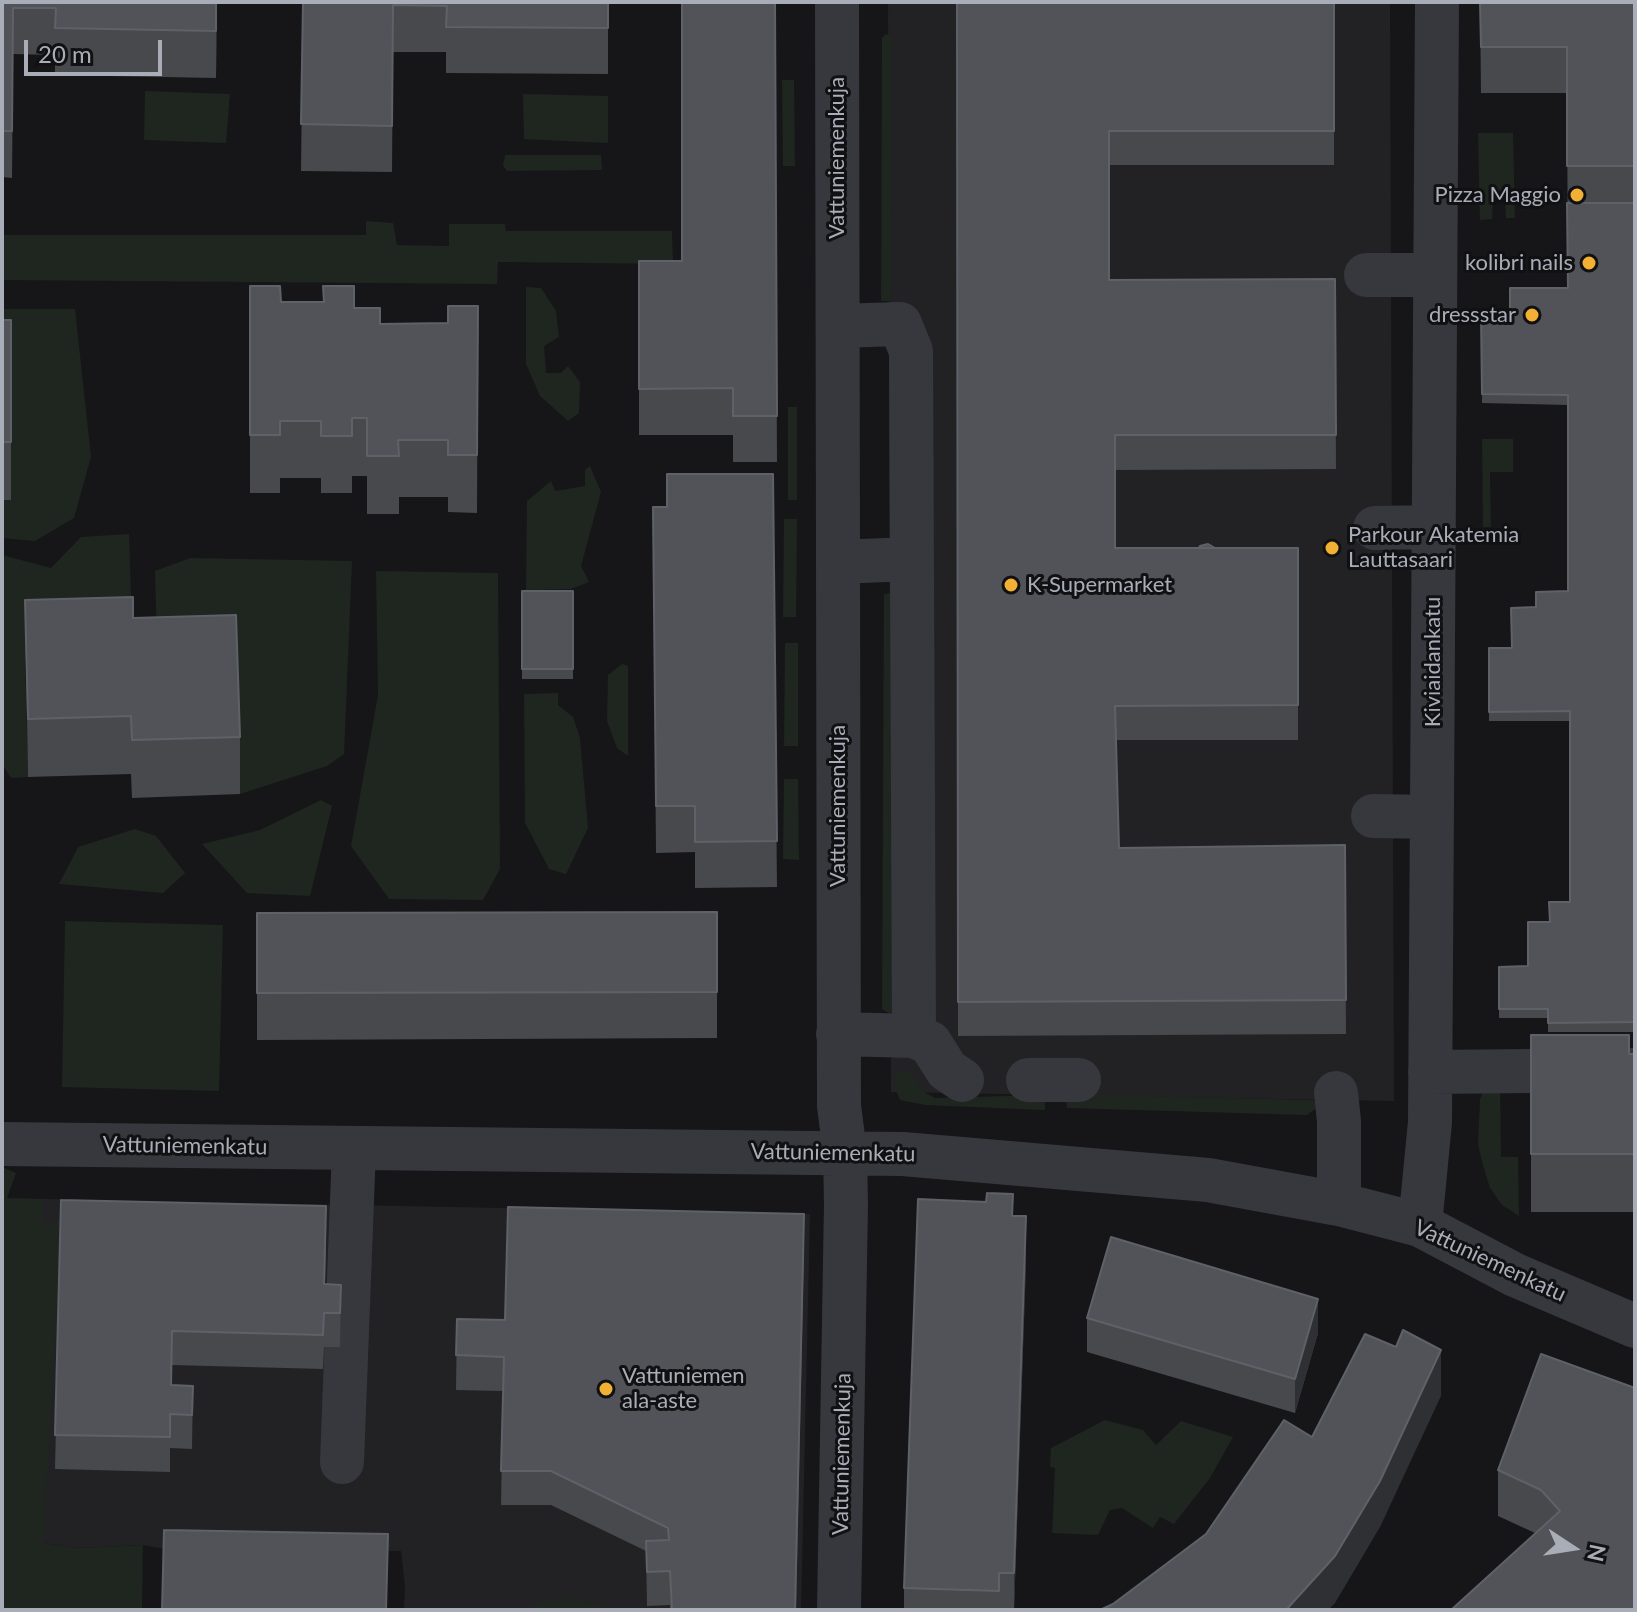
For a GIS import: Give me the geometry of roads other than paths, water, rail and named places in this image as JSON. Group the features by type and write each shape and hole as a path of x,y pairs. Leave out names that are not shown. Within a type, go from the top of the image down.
{"street":[{"name":"Vattuniemenkuja","path":"837,2 838,1034 846,1219 839,1610"},
{"name":"Kiviaidankatu","path":"1420,1225 1430,1122 1437,2"},
{"path":"1366,275 1434,275"},
{"path":"838,326 900,324 911,351 914,1036"},
{"path":"1375,528 1434,527"},
{"path":"838,562 910,559"},
{"path":"1373,816 1432,817"},
{"path":"838,1034 914,1036 930,1043 947,1070 962,1080"},
{"path":"1430,1072 1635,1070"},
{"path":"1028,1080 1079,1080"},
{"path":"1336,1093 1339,1204"},
{"name":"Vattuniemenkatu","path":"2,1144 845,1152 968,1157 1208,1180 1339,1204 1420,1225 1515,1275 1635,1326"},
{"path":"342,1462 354,1148"}],"place":[{"name":"Pizza Maggio","path":"1577,195"},
{"name":"kolibri nails","path":"1589,263"},
{"name":"dressstar","path":"1532,315"},
{"name":"Parkour Akatemia Lauttasaari","path":"1332,548"},
{"name":"K-Supermarket","path":"1011,585"},
{"name":"Vattuniemen ala-aste","path":"606,1389"}]}
